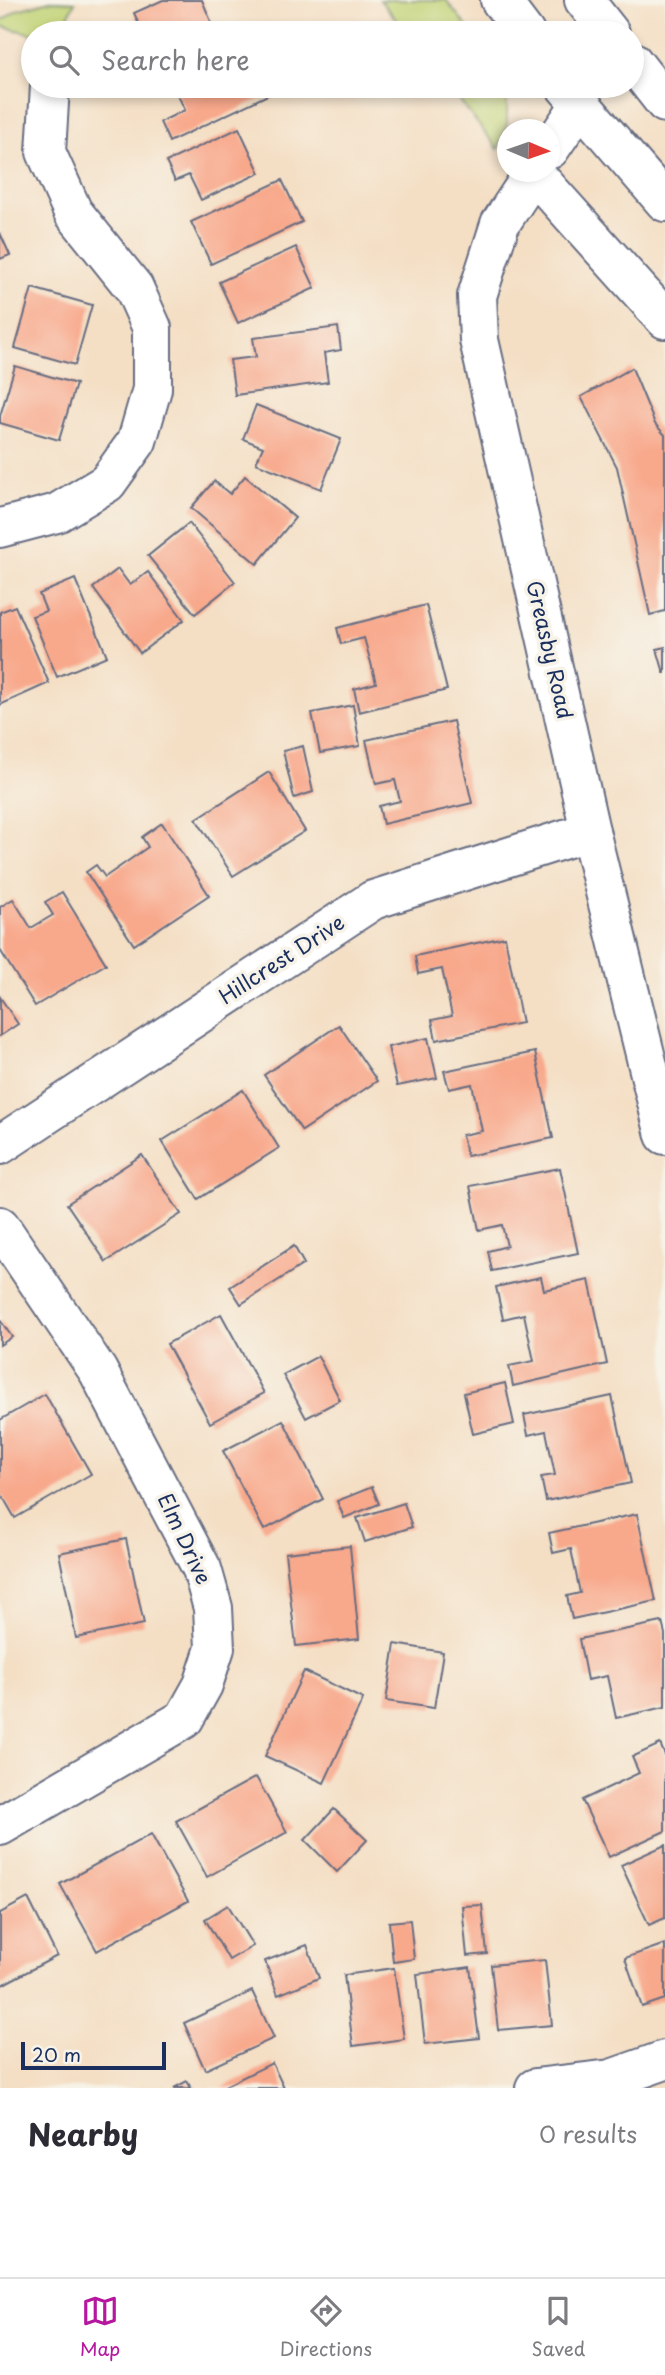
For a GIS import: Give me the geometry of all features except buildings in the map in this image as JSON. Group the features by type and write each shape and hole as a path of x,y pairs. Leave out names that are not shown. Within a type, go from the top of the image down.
{"street":[{"path":"500,0 516,21"},
{"path":"584,0 601,21"},
{"path":"644,76 665,103"},
{"path":"0,528 57,513 107,484 137,441 152,389 152,328 134,288 73,212 47,152 49,98"},
{"path":"560,126 572,98"},
{"path":"575,98 665,202"},
{"name":"Greasby Road","path":"527,182 500,223 477,296 479,340 590,831 665,1135"},
{"path":"543,182 665,319"},
{"name":"Hillcrest Drive","path":"0,1145 373,900 590,831"},
{"name":"Elm Drive","path":"0,1226 98,1371 202,1569 214,1608 215,1648 204,1685 184,1719 0,1826"},
{"path":"535,2088 611,2079 665,2060"}],"green space":[{"path":"380,0 446,0 463,21 397,21"},
{"path":"50,1 75,2 66,21 21,21 21,31 0,26 0,22 17,10"},
{"path":"458,98 507,98 507,119 497,119 497,148"}]}
